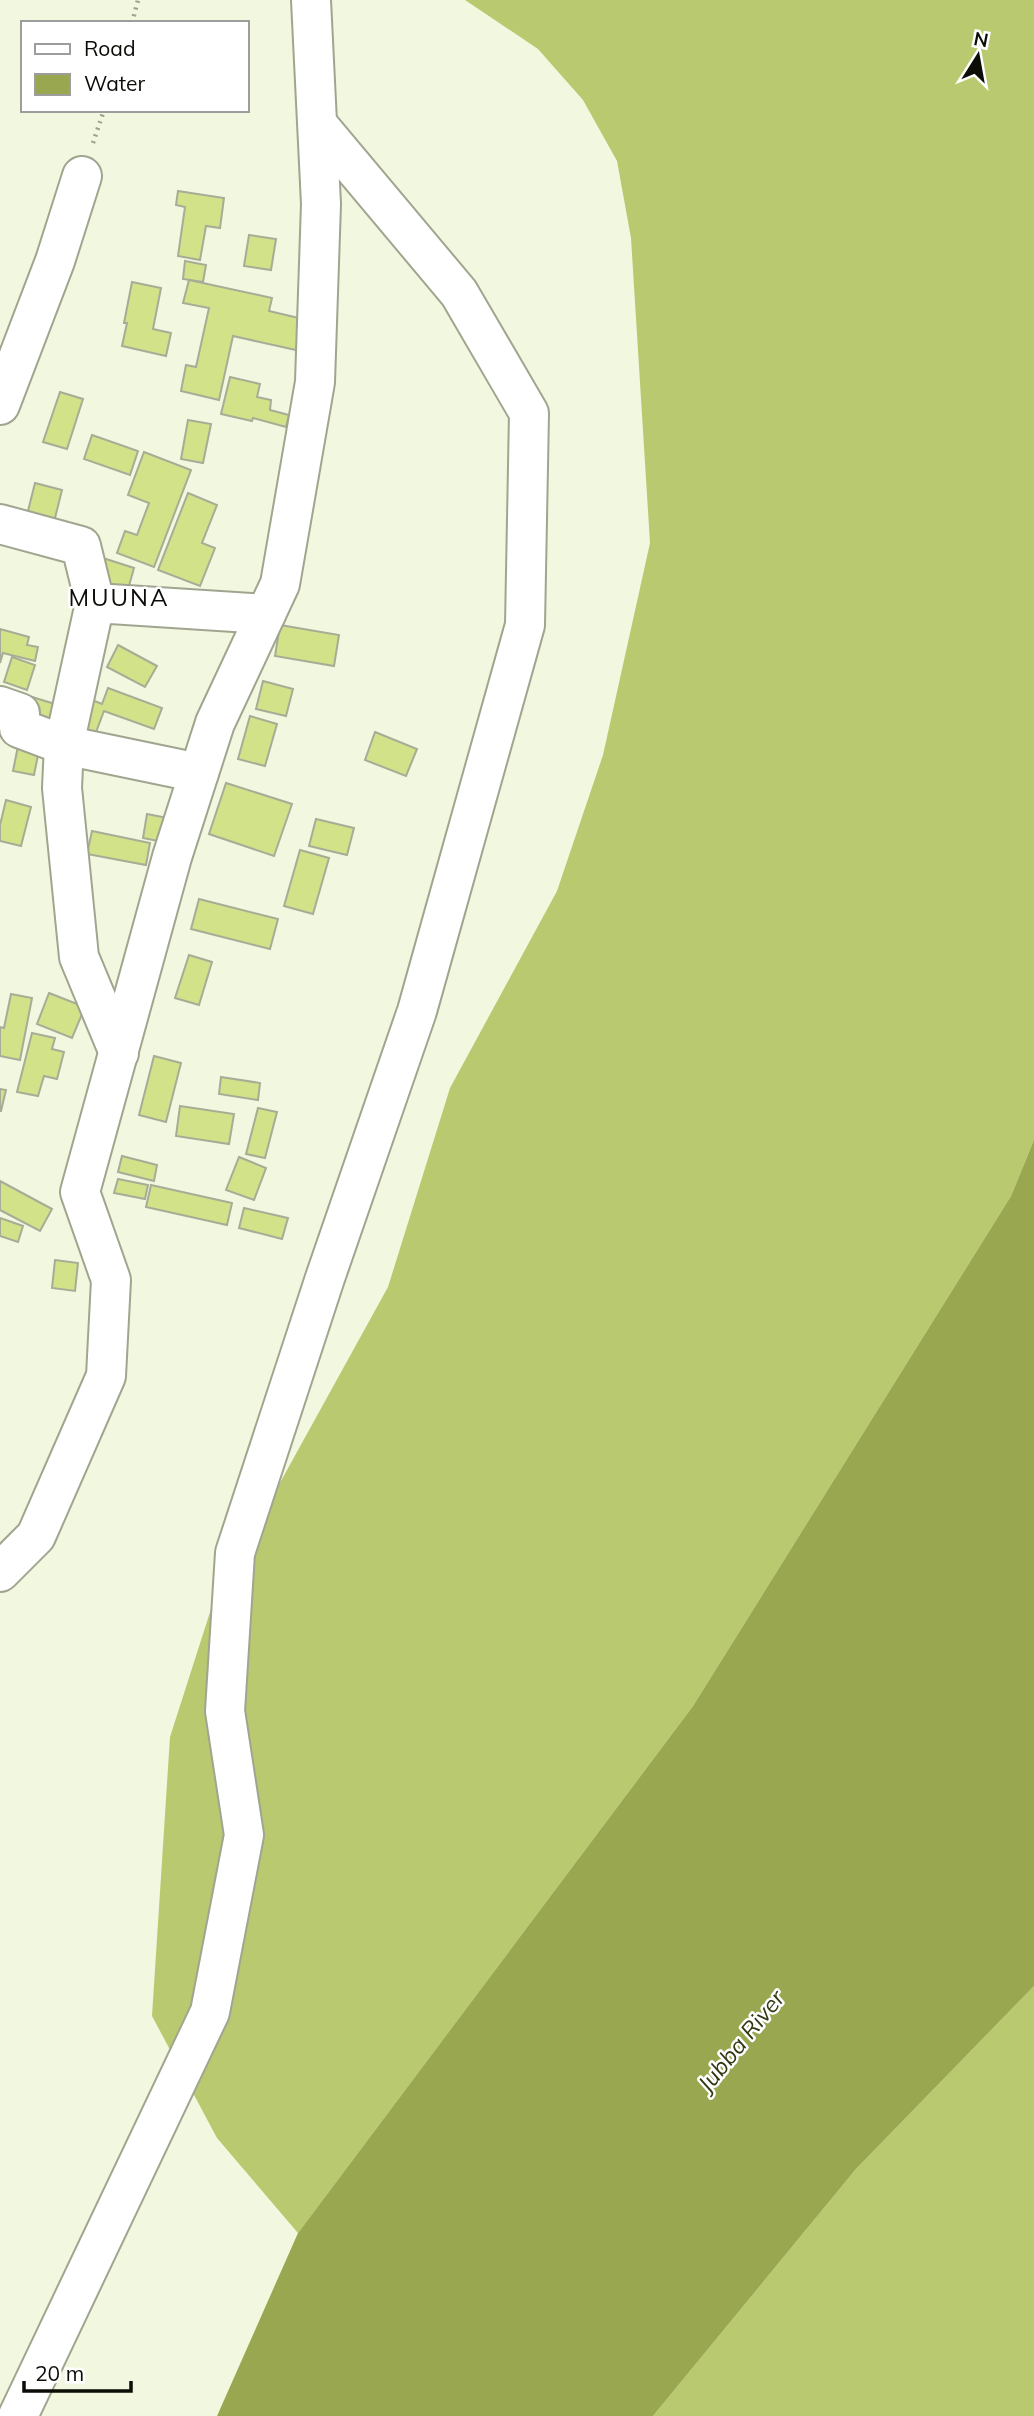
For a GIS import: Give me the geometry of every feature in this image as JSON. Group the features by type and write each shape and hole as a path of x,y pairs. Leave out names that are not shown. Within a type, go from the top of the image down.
{"street":[{"path":"0,1572 36,1536 106,1376 111,1280 80,1192 172,857 215,723 280,584 315,382 321,204 312,0"},
{"path":"18,2416 210,2012 244,1835 225,1711 235,1553 325,1278 417,1011 525,625 529,413 459,293 319,125"},
{"path":"0,405 55,261 82,176"},
{"path":"0,524 81,546 95,603 64,745 62,788 79,957 119,1053"},
{"path":"95,603 266,614"},
{"path":"0,706 20,713 19,728 64,745 199,773"}],"path":[{"path":"133,21 138,0"}],"shaded area":[{"path":"465,0 1034,0 1034,1140 1011,1196 693,1706 298,2233 217,2138 152,2016 170,1737 212,1606 388,1287 450,1088 557,891 603,755 650,543 631,238 617,161 583,100 538,49"},
{"path":"1034,1986 1034,2416 653,2416 856,2169"}],"water":[{"name":"Jubba River","path":"1034,1140 1034,1986 856,2169 653,2416 217,2416 298,2233 693,1706 1011,1196"}],"building":[{"path":"178,191 224,198 220,228 206,226 200,260 178,256 185,207 176,205"},
{"path":"249,235 276,239 271,270 244,266"},
{"path":"185,261 206,265 203,282 183,279"},
{"path":"189,280 272,298 269,311 303,319 296,350 233,336 219,400 181,391 186,365 196,367 209,308 183,303"},
{"path":"132,282 161,288 153,329 171,333 166,356 122,346"},
{"path":"230,377 260,384 257,397 271,400 270,410 289,415 286,427 253,418 252,421 221,414"},
{"path":"60,392 83,399 67,449 43,442"},
{"path":"188,420 211,424 203,463 181,459"},
{"path":"92,435 138,451 130,475 84,459"},
{"path":"144,452 191,470 154,567 117,553 125,531 137,535 149,503 128,495"},
{"path":"35,483 62,490 51,534 24,527"},
{"path":"188,493 217,505 202,543 215,548 200,586 158,570"},
{"path":"103,558 134,568 127,593 95,583"},
{"path":"280,625 339,635 334,666 275,656"},
{"path":"0,629 29,637 27,645 38,647 35,661 3,653 0,663"},
{"path":"118,645 157,666 145,687 107,667"},
{"path":"12,657 35,665 27,690 4,682"},
{"path":"263,681 293,689 286,716 256,709"},
{"path":"108,688 162,708 154,729 104,711 93,740 69,731 82,696 102,704"},
{"path":"29,696 71,709 64,732 22,719"},
{"path":"250,716 277,724 265,766 238,759"},
{"path":"375,732 417,749 406,776 365,760"},
{"path":"20,736 41,740 34,775 13,771"},
{"path":"226,783 292,804 274,856 209,834"},
{"path":"6,800 31,807 21,846 0,841 0,825"},
{"path":"147,814 173,819 168,843 143,838"},
{"path":"316,819 354,828 347,855 309,846"},
{"path":"92,831 150,843 146,865 87,854"},
{"path":"300,850 329,858 313,914 284,906"},
{"path":"199,899 278,919 270,949 191,929"},
{"path":"189,955 212,962 199,1005 175,998"},
{"path":"49,993 85,1007 72,1038 37,1024"},
{"path":"11,994 32,998 20,1060 0,1056 0,1027 4,1028"},
{"path":"32,1033 55,1038 52,1049 64,1052 57,1079 44,1076 38,1096 17,1092"},
{"path":"154,1056 181,1063 166,1122 139,1115"},
{"path":"221,1077 260,1083 258,1100 219,1094"},
{"path":"0,1089 6,1090 1,1111 0,1111"},
{"path":"180,1106 234,1114 229,1144 176,1136"},
{"path":"258,1108 277,1112 265,1158 246,1154"},
{"path":"122,1156 157,1165 154,1181 118,1172"},
{"path":"239,1157 266,1168 254,1200 226,1190"},
{"path":"118,1179 148,1185 145,1199 114,1193"},
{"path":"0,1181 52,1209 40,1231 0,1210"},
{"path":"151,1185 232,1203 227,1225 146,1207"},
{"path":"244,1208 288,1218 282,1239 239,1228"},
{"path":"0,1218 23,1226 18,1242 0,1236"},
{"path":"55,1260 78,1263 75,1291 52,1288"}],"district":[{"name":"MUUNA","path":"119,598"}]}
